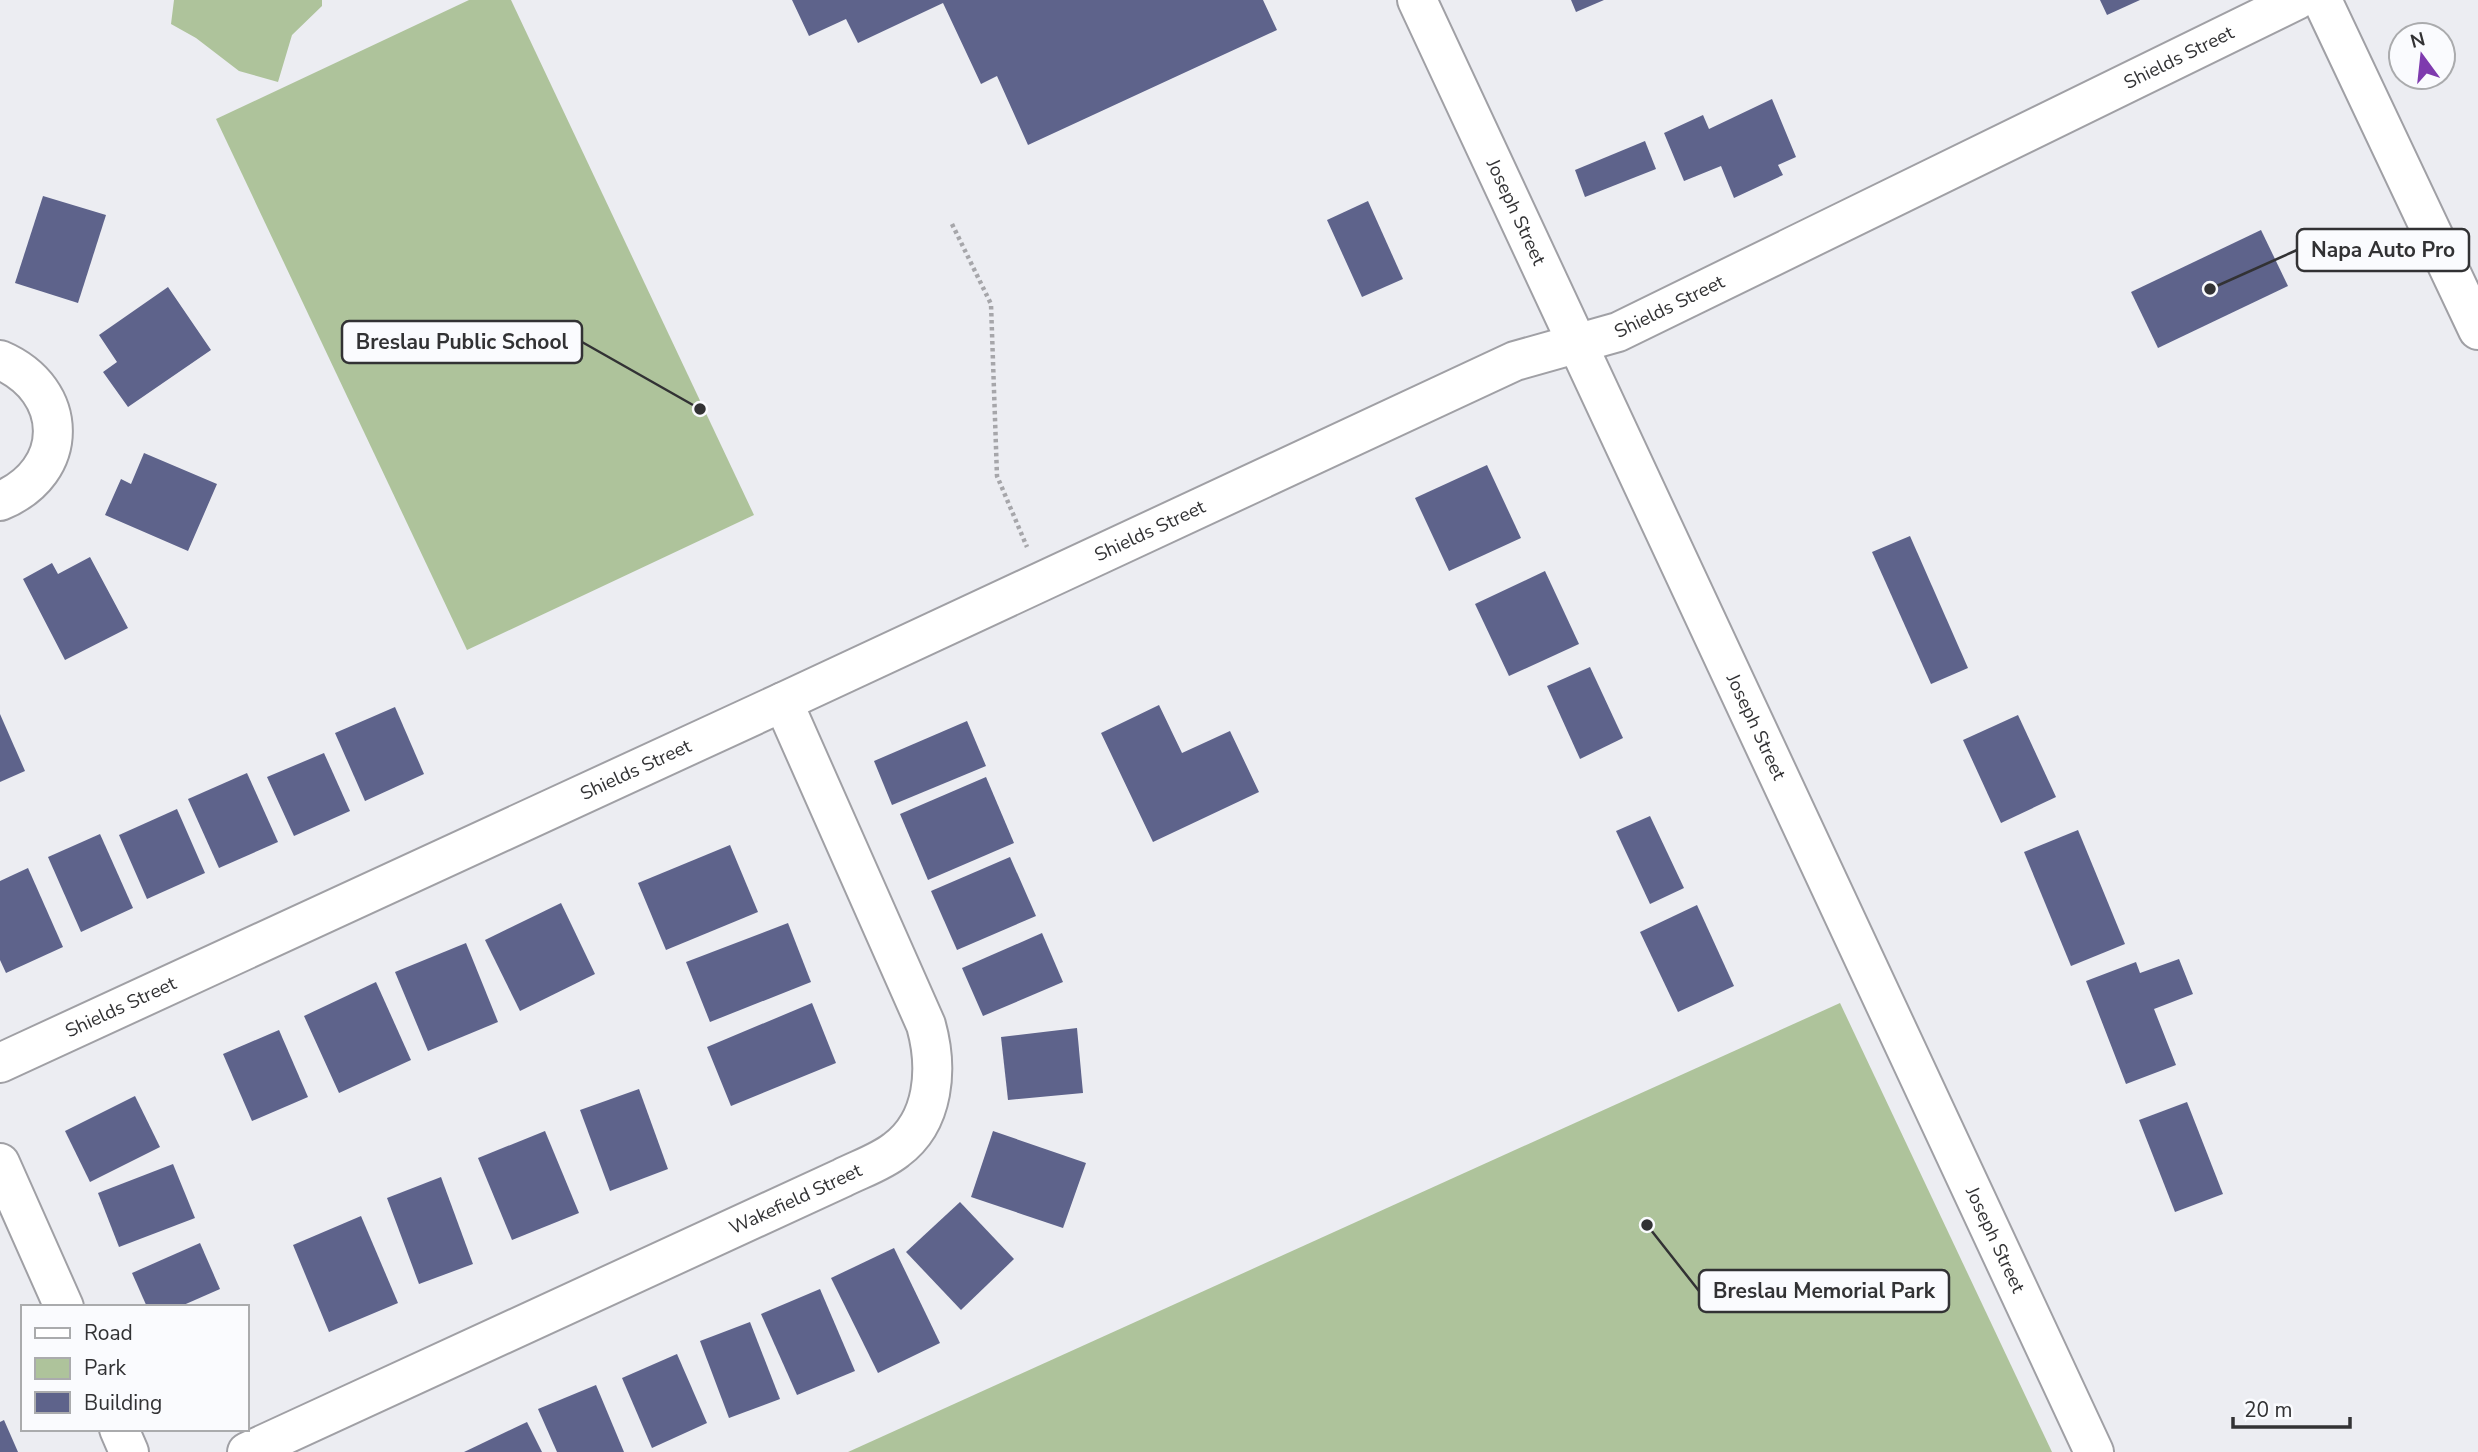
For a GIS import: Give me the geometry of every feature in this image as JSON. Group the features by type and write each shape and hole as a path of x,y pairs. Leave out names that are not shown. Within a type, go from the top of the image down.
{"street":[{"name":"Joseph Street","path":"1418,0 2094,1452"},
{"name":"Shields Street","path":"0,1063 1516,361 1618,332 2297,0"},
{"path":"2322,0 2478,330"},
{"path":"0,360 19,368 36,384 48,403 53,428 49,454 37,476 18,494 0,501"},
{"name":"Wakefield Street","path":"247,1452 842,1178 895,1151 914,1133 931,1093 934,1071 926,1025 783,702"},
{"path":"0,1163 63,1305"},
{"path":"120,1431 129,1452"}],"path":[{"path":"952,224 992,304 997,476 1028,550"}],"green space":[{"path":"174,0 322,0 322,6 292,35 278,82 239,71 196,38 171,24"},
{"path":"469,0 511,0 754,515 467,650 216,119"},
{"path":"1840,1003 2052,1452 848,1452"}],"building":[{"path":"792,0 1263,0 1277,30 1028,145 997,76 981,84 943,3 858,43 846,19 809,36"},
{"path":"1571,0 1604,0 1576,12"},
{"path":"2100,0 2140,0 2107,15"},
{"path":"1772,99 1796,157 1778,165 1783,175 1734,198 1721,166 1684,181 1664,133 1703,115 1709,129"},
{"path":"1645,141 1656,169 1585,197 1575,170"},
{"path":"43,196 106,215 78,303 15,283"},
{"path":"1368,201 1403,279 1362,297 1327,220"},
{"path":"2261,230 2288,286 2158,348 2131,292"},
{"path":"168,287 211,350 128,407 103,372 117,362 99,335"},
{"path":"144,453 217,484 188,551 105,515 121,479 131,484"},
{"path":"1487,465 1521,538 1449,571 1415,498"},
{"path":"1910,536 1968,668 1931,684 1872,552"},
{"path":"90,557 128,628 65,660 23,579 52,563 58,574"},
{"path":"1545,571 1579,644 1509,676 1475,604"},
{"path":"1590,667 1623,738 1580,759 1547,686"},
{"path":"1159,705 1182,753 1230,731 1259,792 1153,842 1101,733"},
{"path":"395,707 424,774 365,801 335,733"},
{"path":"0,714 25,771 0,782"},
{"path":"2018,715 2056,797 2001,823 1963,740"},
{"path":"967,721 986,766 892,805 874,761"},
{"path":"324,753 350,811 294,836 267,777"},
{"path":"247,773 278,842 219,868 188,799"},
{"path":"986,777 1014,843 928,880 900,814"},
{"path":"177,809 205,873 147,899 119,835"},
{"path":"1650,816 1684,888 1650,904 1616,831"},
{"path":"2078,830 2125,944 2071,966 2024,852"},
{"path":"100,834 133,908 81,932 48,857"},
{"path":"730,845 758,912 666,950 638,883"},
{"path":"1010,857 1036,916 957,950 931,891"},
{"path":"28,868 63,947 6,973 0,960 0,881"},
{"path":"561,903 595,974 520,1011 485,940"},
{"path":"1697,905 1734,986 1678,1012 1640,932"},
{"path":"788,923 811,982 710,1022 686,962"},
{"path":"1042,933 1063,982 983,1016 962,968"},
{"path":"466,943 498,1022 428,1051 395,972"},
{"path":"2179,959 2193,994 2154,1009 2176,1065 2126,1084 2086,981 2136,962 2140,973"},
{"path":"376,982 411,1060 339,1093 304,1016"},
{"path":"812,1003 836,1063 731,1106 707,1047"},
{"path":"1077,1028 1083,1093 1008,1100 1001,1037"},
{"path":"279,1030 308,1097 252,1121 223,1054"},
{"path":"639,1089 668,1169 610,1191 580,1110"},
{"path":"135,1096 160,1147 90,1182 65,1131"},
{"path":"2187,1102 2223,1194 2175,1212 2139,1120"},
{"path":"545,1131 579,1213 512,1240 478,1158"},
{"path":"993,1131 1086,1163 1063,1228 971,1197"},
{"path":"173,1164 195,1218 119,1247 98,1193"},
{"path":"441,1177 473,1264 419,1284 387,1198"},
{"path":"960,1202 1014,1259 961,1310 906,1252"},
{"path":"361,1216 398,1303 329,1332 293,1245"},
{"path":"200,1243 220,1289 184,1305 146,1305 132,1273"},
{"path":"894,1248 940,1343 878,1373 831,1278"},
{"path":"820,1289 855,1371 797,1395 761,1314"},
{"path":"750,1322 780,1399 729,1418 700,1341"},
{"path":"677,1354 707,1423 652,1448 622,1378"},
{"path":"596,1385 624,1452 557,1452 538,1409"},
{"path":"4,1420 18,1452 0,1452 0,1422"},
{"path":"527,1422 542,1452 464,1452"}],"place":[{"name":"Napa Auto Pro","path":"2210,289"},
{"name":"Breslau Public School","path":"700,409"},
{"name":"Breslau Memorial Park","path":"1647,1225"}]}
